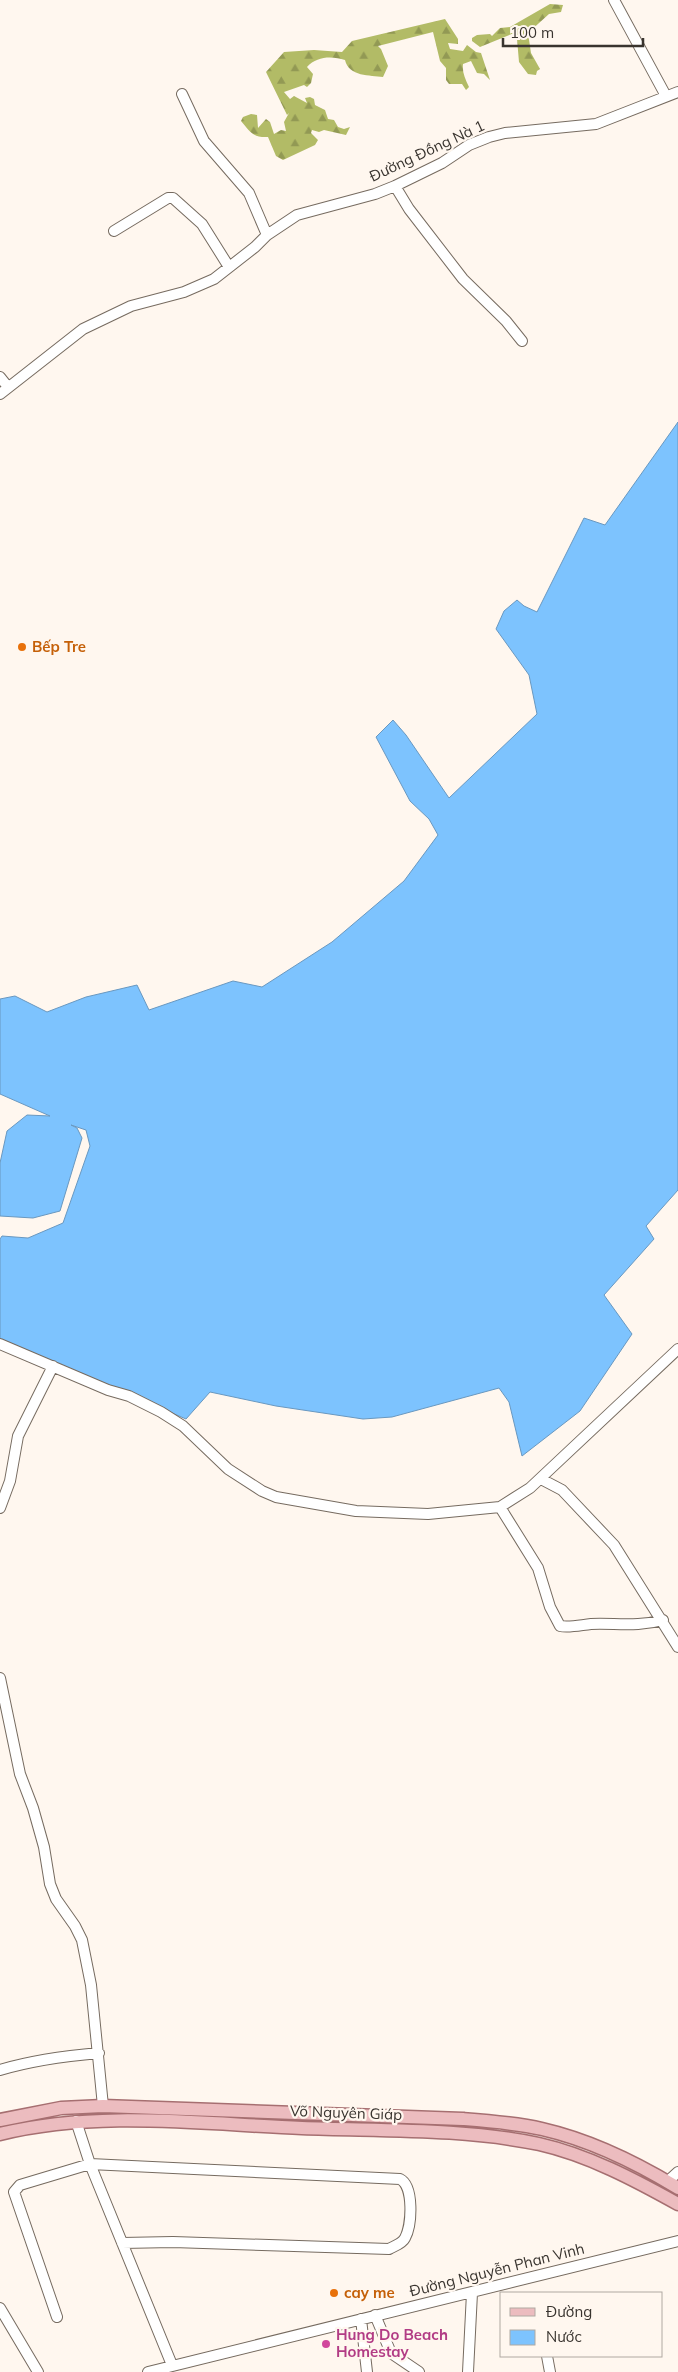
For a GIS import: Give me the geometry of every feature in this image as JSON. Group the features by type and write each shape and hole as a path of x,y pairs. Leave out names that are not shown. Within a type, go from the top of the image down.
{"main road":[{"name":"Võ Nguyên Giáp","path":"0,2120 32,2112 103,2106 463,2119 516,2124 572,2138 632,2162 672,2185"},
{"path":"75,2107 76,2121"},
{"name":"Võ Nguyên Giáp","path":"0,2134 76,2121 133,2121 465,2134 541,2145 623,2174 678,2204"}],"street":[{"path":"614,0 666,96"},
{"name":"Đường Đồng Nà 1","path":"4,390 83,329 98,320 130,306 197,287 214,279 255,247 267,235 298,215 375,194 396,186 442,163 469,145 489,137 505,133 596,124 637,110 678,92"},
{"path":"182,94 204,141 248,193 267,235"},
{"path":"396,186 409,209 462,279 502,317 522,341"},
{"path":"114,231 168,198 173,198 202,224 229,267"},
{"path":"0,377 4,390"},
{"path":"0,1344 108,1390 136,1399 161,1412 183,1426 228,1468 262,1491 276,1497 365,1512 428,1514 500,1507 541,1480 567,1452 589,1434 678,1349"},
{"path":"0,1508 10,1482 18,1436 53,1366"},
{"path":"541,1480 562,1490 601,1530 630,1568 678,1647"},
{"path":"500,1507 538,1568 550,1606 560,1626 597,1624 632,1626 663,1620"},
{"path":"0,1678 20,1774 42,1838 50,1884 56,1899 75,1926 82,1940 91,1985 103,2106"},
{"path":"0,2070 24,2063 63,2056 99,2053"},
{"path":"76,2121 90,2164 122,2242 177,2367"},
{"path":"57,2317 14,2192 20,2185 90,2164 400,2178 409,2189 410,2203 406,2236 398,2245 389,2249 122,2242"},
{"path":"672,2185 678,2172"},
{"name":"Đường Nguyễn Phan Vinh","path":"148,2372 177,2367 375,2315 472,2293 678,2240"},
{"path":"468,2372 472,2293"},
{"path":"0,2308 38,2372"},
{"path":"375,2315 391,2354 419,2372"},
{"path":"361,2319 367,2372"},
{"path":"548,2357 550,2372"}],"green space":[{"path":"550,4 563,5 561,12 549,14 528,33 531,53 540,69 536,75 528,74 519,62 517,39 514,33 480,47 472,41 472,38 477,35 490,34 492,36 500,28 510,27"},
{"path":"445,19 458,39 458,44 448,43 450,49 463,51 467,45 476,52 481,53 490,80 484,74 477,73 471,61 463,64 464,76 469,87 466,90 462,84 449,84 446,80 446,68 440,61 433,32 378,46 388,66 383,77 355,72 347,66 345,60 325,58 311,63 307,67 313,74 311,83 307,87 304,85 284,92 290,99 294,96 307,103 305,98 310,97 314,99 315,105 325,110 328,119 334,120 338,127 344,129 350,127 346,135 324,130 319,132 312,130 311,133 318,140 315,145 283,160 276,156 268,137 253,134 241,121 243,117 251,114 257,115 258,128 266,119 270,122 274,134 281,130 286,131 284,122 289,113 287,115 266,72 284,52 314,50 342,52 352,41"}],"water":[{"path":"678,422 678,1190 646,1226 654,1239 604,1295 632,1334 580,1411 522,1456 509,1402 499,1388 392,1417 363,1419 276,1406 210,1392 186,1419 0,1339 0,1239 2,1236 28,1238 63,1223 90,1146 86,1130 71,1125 77,1128 82,1138 60,1211 33,1218 0,1216 0,1163 7,1131 27,1115 50,1116 0,1094 0,999 15,996 47,1012 86,997 137,985 149,1010 233,981 262,987 332,942 404,881 438,835 429,819 410,801 376,737 393,720 406,735 449,798 537,714 529,675 496,629 504,611 517,600 524,606 537,612 584,518 605,525"}],"place":[{"name":"Bếp Tre","path":"22,647"},
{"name":"cay me","path":"334,2293"},
{"name":"Hung Do Beach Homestay","path":"326,2344"}]}
